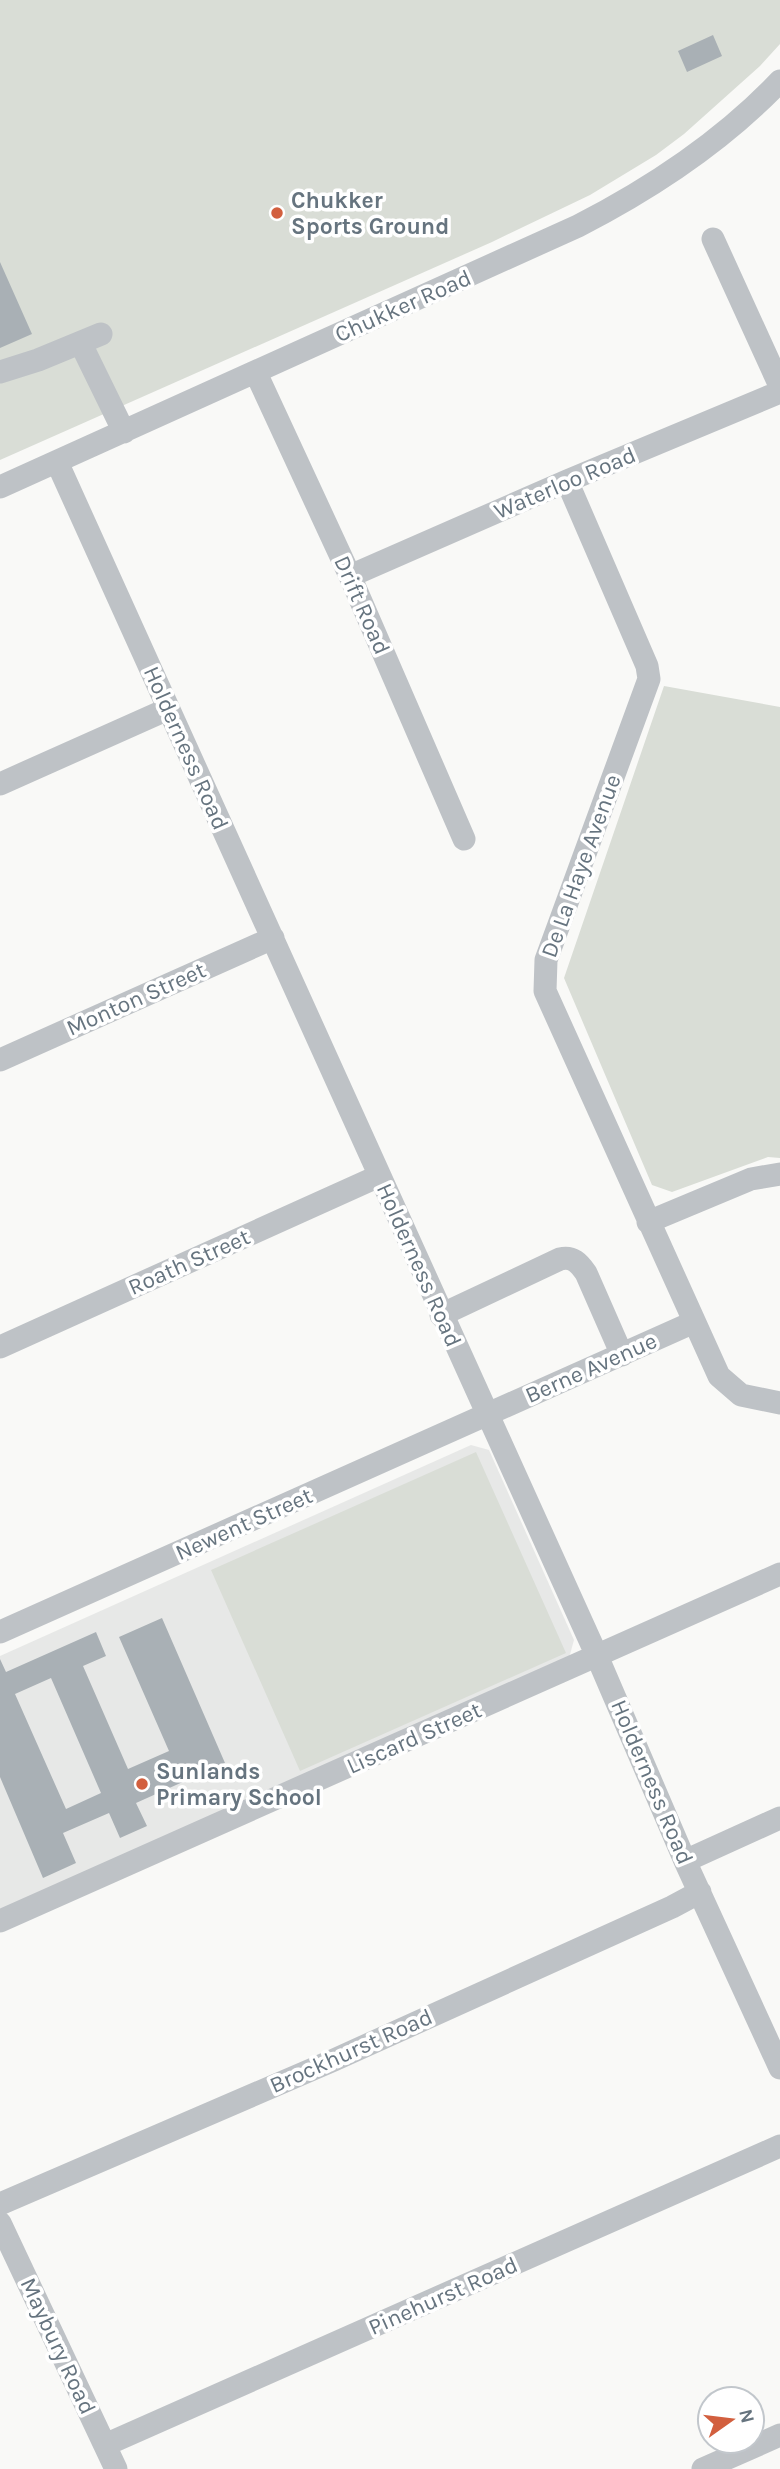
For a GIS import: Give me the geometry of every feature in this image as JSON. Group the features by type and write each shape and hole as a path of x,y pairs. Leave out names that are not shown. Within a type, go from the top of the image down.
{"street":[{"name":"Chukker Road","path":"0,487 517,255 631,199 688,160 762,100 780,81"},
{"path":"713,239 780,386"},
{"path":"0,372 9,372 91,339 124,432"},
{"name":"Drift Road","path":"256,373 350,576 464,839"},
{"name":"Waterloo Road","path":"350,576 567,481 780,393"},
{"name":"Holderness Road","path":"57,462 780,2068"},
{"name":"De La Haye Avenue","path":"567,481 647,666 649,679 546,960 543,982 545,991 719,1376 741,1395 780,1403"},
{"path":"0,784 168,709"},
{"name":"Monton Street","path":"0,1060 273,938"},
{"path":"648,1222 751,1179 780,1174"},
{"name":"Roath Street","path":"0,1347 379,1177"},
{"path":"441,1315 560,1259 572,1259 581,1265 586,1273 622,1355"},
{"name":"Berne Avenue","path":"487,1415 694,1322"},
{"name":"Newent Street","path":"0,1632 487,1415"},
{"name":"Liscard Street","path":"0,1921 780,1574"},
{"path":"685,1861 780,1818"},
{"name":"Brockhurst Road","path":"0,2204 334,2060 700,1892"},
{"name":"Pinehurst Road","path":"105,2445 780,2146"},
{"name":"Maybury Road","path":"0,2223 116,2469"},
{"path":"703,2469 780,2435"}],"shaded area":[{"name":"Chukker Sports Ground","path":"0,0 780,0 780,44 760,66 684,134 656,155 590,195 492,242 0,460"},
{"path":"664,686 780,707 780,1158 768,1157 672,1192 652,1185 564,978"},
{"name":"Sunlands Primary School","path":"471,1445 489,1450 574,1640 569,1658 0,1910 0,1656"},
{"path":"476,1452 566,1653 300,1771 211,1570"}],"building":[{"path":"713,35 722,56 687,72 678,51"},
{"path":"0,262 32,334 0,348"},
{"path":"162,1618 225,1763 136,1803 147,1826 120,1838 109,1813 63,1833 76,1863 43,1878 0,1777 0,1659 6,1672 96,1632 106,1656 83,1666 128,1769 169,1751 119,1637","holes":["51,1678 101,1793 66,1809 15,1694"]}],"place":[{"name":"Chukker Sports Ground","path":"277,213"},
{"name":"Sunlands Primary School","path":"142,1784"}]}
